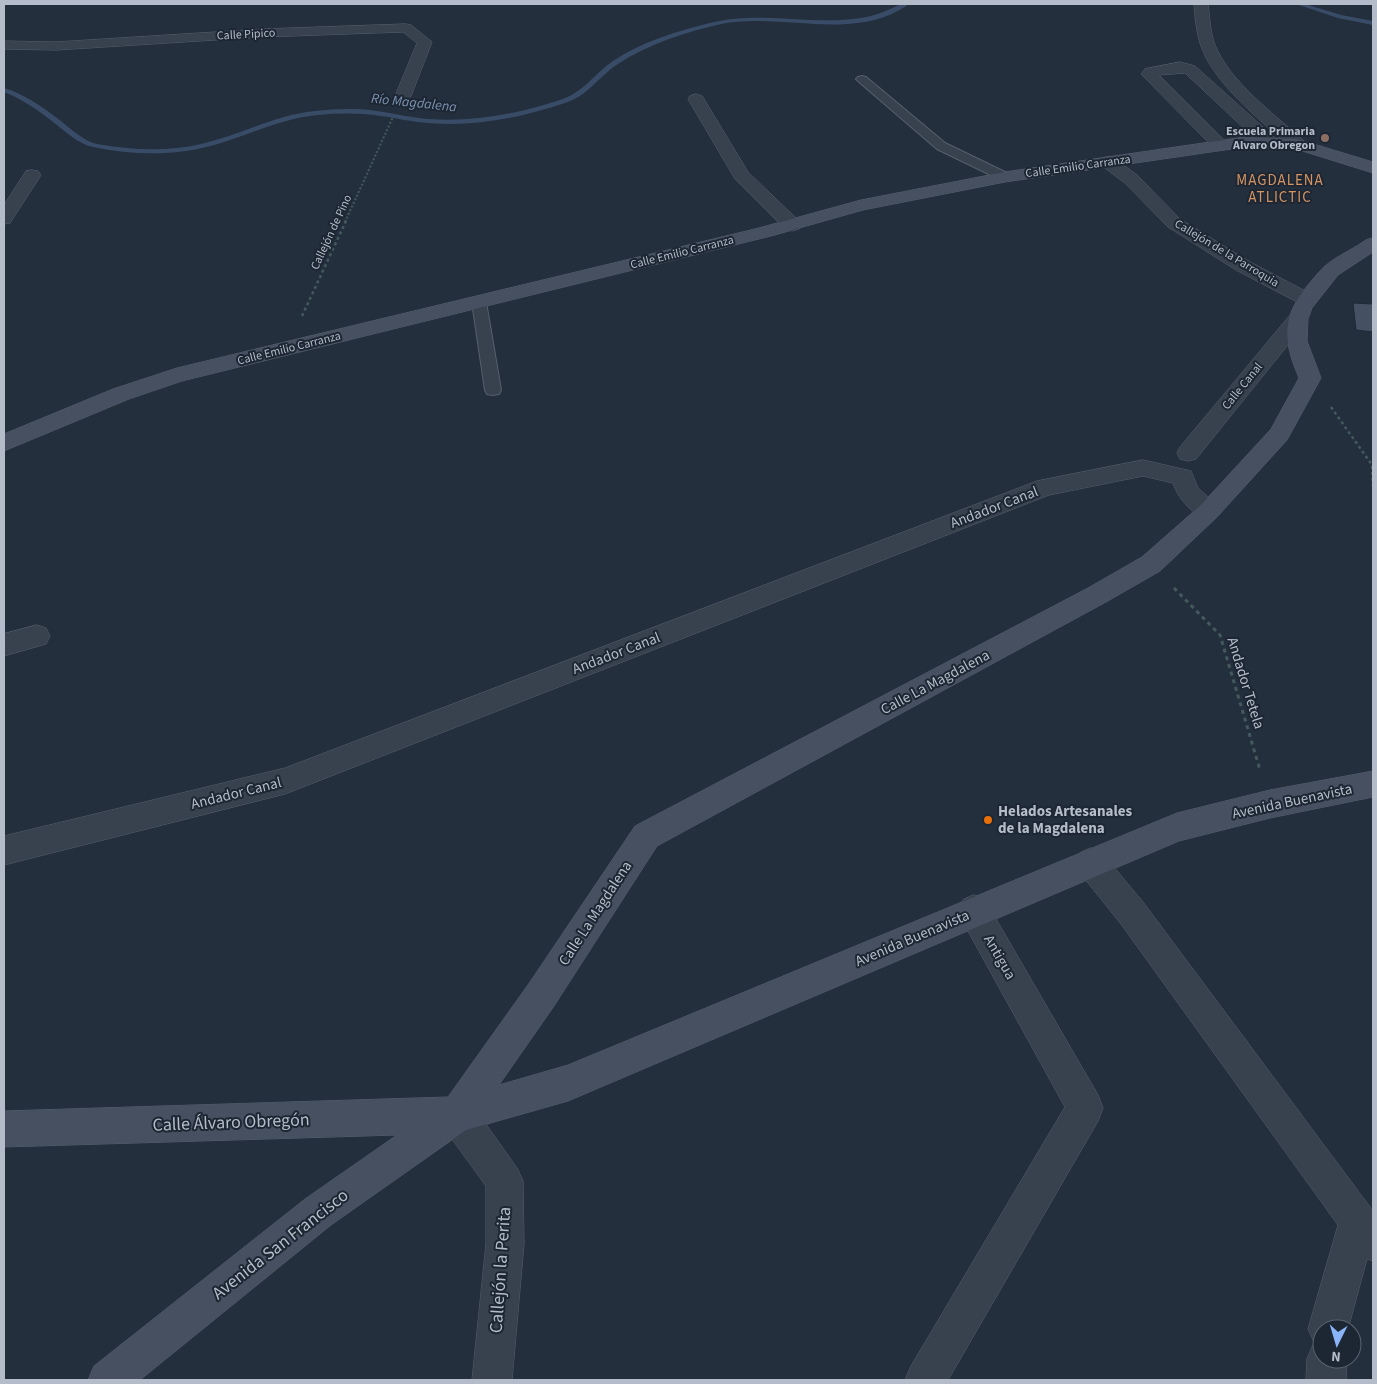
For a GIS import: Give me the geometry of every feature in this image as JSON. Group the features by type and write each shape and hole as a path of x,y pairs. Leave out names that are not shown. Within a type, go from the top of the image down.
{"street":[{"path":"1201,4 1204,34 1209,49 1222,70 1297,144"},
{"name":"Calle Pipico","path":"4,45 56,46 263,33 406,28 425,42 403,96"},
{"path":"1220,144 1149,74 1150,72 1180,67 1190,69 1268,141"},
{"path":"696,99 741,175 792,224"},
{"name":"Calle Emilio Carranza","path":"4,443 152,382 792,224 861,205 1005,176 1220,144 1268,141 1297,144 1373,168"},
{"name":"Callejón de la Parroquia","path":"1108,162 1131,179 1174,223 1243,266 1306,299"},
{"path":"4,219 32,175"},
{"path":"1310,378 1300,357 1296,338 1296,320 1306,299 1333,269 1373,244"},
{"name":"Calle Canal","path":"1188,453 1296,320"},
{"name":"Calle La Magdalena","path":"457,1115 542,994 646,836 1097,595 1151,564 1209,511 1279,434 1310,378"},
{"name":"Andador Canal","path":"4,852 285,781 1045,487 1143,468 1183,477 1188,492 1209,511"},
{"path":"4,645 37,636"},
{"name":"Avenida Buenavista","path":"457,1115 568,1083 1178,827 1270,804 1373,784"},
{"path":"1091,863 1132,912 1365,1231 1332,1319"},
{"name":"Antigua","path":"936,1372 1085,1108 974,911"},
{"name":"Calle Álvaro Obregón","path":"4,1129 457,1115"},
{"name":"Avenida San Francisco","path":"108,1380 318,1212 457,1115"},
{"name":"Callejón la Perita","path":"457,1115 504,1181 505,1244 492,1380"}],"lane":[{"path":"862,79 941,146 1005,176"},
{"path":"479,302 494,390"}],"path":[{"name":"Callejón de Pino","path":"287,349 390,123"},
{"path":"1310,378 1372,465 1373,486"},
{"name":"Andador Tetela","path":"1151,564 1220,635 1270,804"}],"building":[{"path":"1353,303 1373,304 1373,332 1356,330"}],"waterway":[{"name":"Río Magdalena","path":"4,90 30,102 80,139 92,145 133,150 189,149 216,142 273,122 317,113 365,112 441,122 488,120 519,114 573,98 627,55 653,43 697,29 723,22 746,19 769,18 838,22 861,20 884,15 906,4"},
{"name":"Río Magdalena","path":"1299,4 1340,17 1373,23"}],"place":[{"name":"Escuela Primaria Alvaro Obregon","path":"1325,138"},
{"name":"Helados Artesanales de la Magdalena","path":"988,820"}],"district":[{"name":"MAGDALENA ATLICTIC","path":"1280,188"}]}
